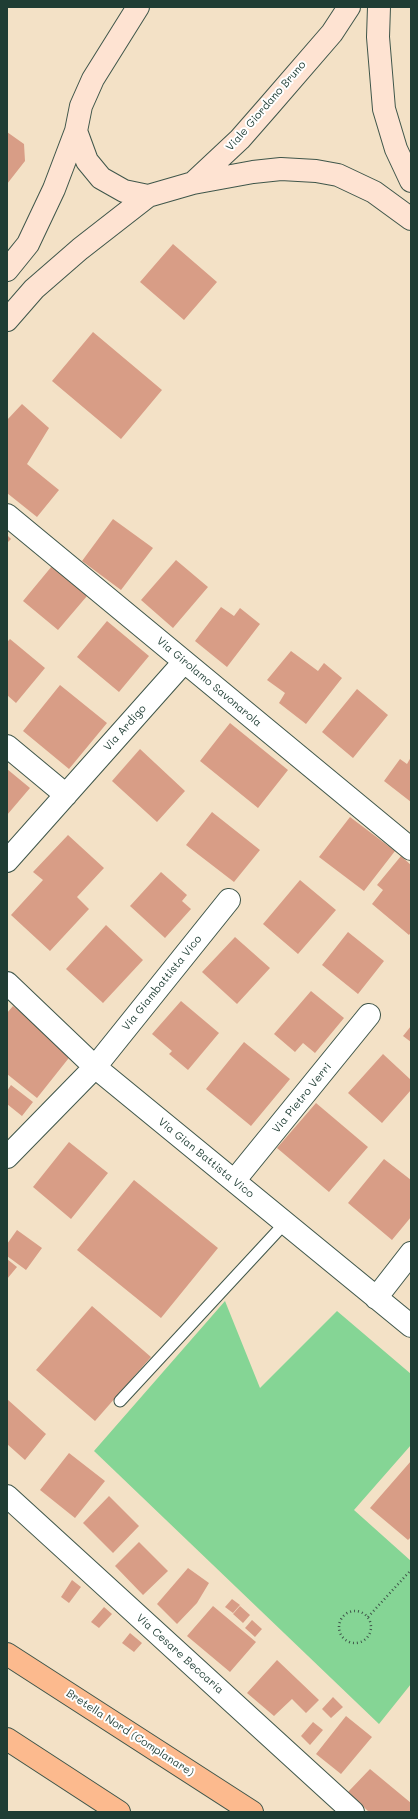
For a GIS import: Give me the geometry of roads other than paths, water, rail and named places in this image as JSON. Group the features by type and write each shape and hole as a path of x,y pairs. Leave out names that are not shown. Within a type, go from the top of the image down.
{"main road":[{"name":"Viale Giordano Bruno","path":"7,320 40,284 80,249 148,196 193,183 240,139 332,33 349,7"},
{"path":"379,7 378,37 384,109 396,149 411,181"},
{"path":"7,270 28,244 54,188 76,131 81,106 93,78 135,9"},
{"name":"Viale Giordano Bruno","path":"76,131 87,161 101,178 124,191 148,196"},
{"path":"193,183 267,170 281,169 316,171 338,175 374,192 411,219"},
{"name":"Bretella Nord (Complanare)","path":"7,1654 252,1812"},
{"path":"7,1739 119,1812"}],"street":[{"name":"Via Girolamo Savonarola","path":"7,515 411,849"},
{"name":"Via Ardigo","path":"7,861 184,662"},
{"path":"7,746 66,795"},
{"name":"Via Giambattista Vico","path":"7,1157 95,1067 229,900"},
{"name":"Via Gian Battista Vico","path":"7,983 95,1067 411,1326"},
{"name":"Via Pietro Verri","path":"234,1181 369,1016"},
{"path":"376,1298 411,1253"},
{"name":"Via Cesare Beccaria","path":"7,1496 353,1812"}],"lane":[{"path":"120,1401 285,1223"}]}
